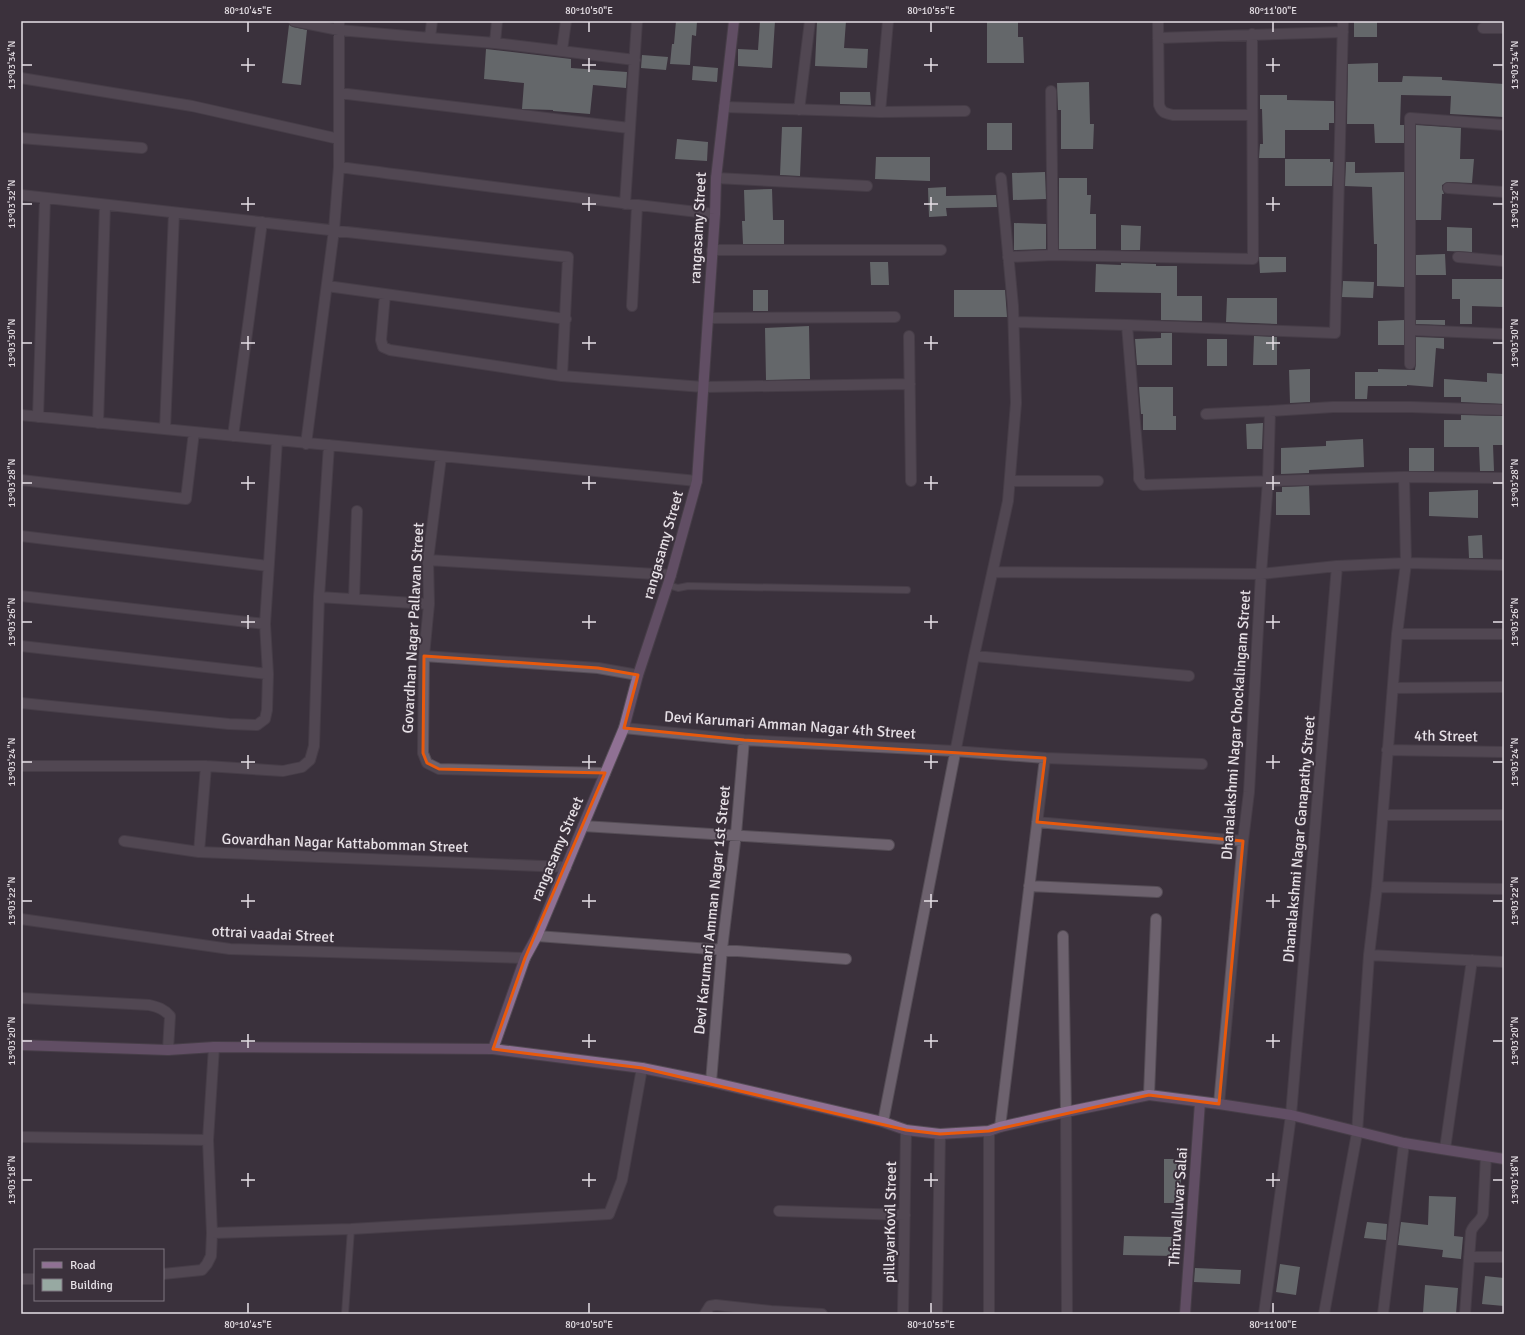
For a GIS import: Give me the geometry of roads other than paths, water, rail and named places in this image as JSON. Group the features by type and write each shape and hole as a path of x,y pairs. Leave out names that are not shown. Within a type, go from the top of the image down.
{"street":[{"path":"294,21 339,25 430,38 562,50 635,60"},
{"path":"430,38 432,21"},
{"path":"495,43 497,21"},
{"path":"562,50 566,21"},
{"path":"625,204 637,21"},
{"name":"rangasamy Street","path":"493,1049 525,958 537,936 624,728 638,675 669,580 697,481 715,214 716,178 734,21"},
{"path":"799,110 810,21"},
{"path":"880,112 888,21"},
{"path":"1158,21 1159,105 1161,110 1165,113 1173,115 1252,115"},
{"path":"1014,322 1335,333 1343,21"},
{"path":"306,444 334,230 339,167 339,25"},
{"path":"1483,28 1504,28"},
{"path":"1158,38 1343,32"},
{"path":"1008,257 1053,255 1253,260 1252,34"},
{"path":"21,78 192,106 339,138"},
{"path":"1051,91 1053,255"},
{"path":"339,93 629,128"},
{"path":"724,107 880,112 965,111"},
{"path":"1410,364 1410,118 1504,125"},
{"path":"21,138 142,148"},
{"path":"339,167 637,206 715,214"},
{"path":"716,178 867,186"},
{"path":"883,1122 974,656 1008,501 1016,403 1014,322 1001,178"},
{"path":"1448,188 1504,192"},
{"path":"21,195 568,257 562,376"},
{"path":"38,417 45,198"},
{"path":"98,423 105,205"},
{"path":"632,306 637,206"},
{"path":"165,429 174,213"},
{"path":"233,436 262,222"},
{"path":"712,250 942,250"},
{"path":"1458,257 1504,261"},
{"path":"327,286 566,319"},
{"path":"385,294 381,340 383,347 390,350 562,376 703,388 910,384"},
{"path":"708,318 896,318"},
{"path":"1127,325 1139,472 1141,483 1145,485 1404,477 1504,478"},
{"path":"1410,330 1504,334"},
{"path":"909,336 911,481"},
{"path":"1206,414 1333,407 1411,407 1504,410"},
{"name":"Dhanalakshmi Nagar Chockalingam Street","path":"1219,1104 1243,841 1249,792 1261,574 1268,481 1270,411"},
{"path":"21,415 697,481"},
{"path":"21,480 186,499 194,432"},
{"path":"21,703 221,723 257,725 265,719 267,710 268,674 265,624 277,440"},
{"path":"21,766 206,766 282,771 302,768 310,760 314,746 319,597 329,446"},
{"name":"Govardhan Nagar Pallavan Street","path":"441,456 428,560 429,604 424,656 423,753 427,763 439,769 605,773"},
{"path":"1324,1314 1357,1133 1369,955 1377,888 1387,750 1394,688 1397,634 1406,563 1404,477"},
{"path":"1010,481 1098,481"},
{"path":"354,599 357,511"},
{"path":"21,536 268,566"},
{"path":"428,560 669,580"},
{"path":"993,572 1261,574 1337,566 1406,563 1504,565"},
{"name":"Dhanalakshmi Nagar Ganapathy Street","path":"1264,1314 1291,1115 1337,566"},
{"path":"21,596 265,624"},
{"path":"319,597 429,604"},
{"path":"1397,634 1504,634"},
{"path":"21,646 268,674"},
{"path":"424,656 598,668 638,675"},
{"path":"974,656 1188,676"},
{"path":"1394,688 1504,687"},
{"name":"Devi Karumari Amman Nagar 4th Street","path":"624,728 744,740 955,751 1045,758 1202,764"},
{"name":"Devi Karumari Amman Nagar 1st Street","path":"711,1082 722,950 736,834 744,740"},
{"name":"4th Street","path":"1387,750 1504,752"},
{"path":"1000,1127 1045,758"},
{"path":"199,852 206,766"},
{"path":"1383,815 1504,815"},
{"path":"1037,822 1243,841"},
{"path":"584,826 889,844"},
{"name":"Govardhan Nagar Kattabomman Street","path":"124,841 199,852 566,867"},
{"path":"1029,886 1157,892"},
{"path":"1377,888 1504,889"},
{"name":"ottrai vaadai Street","path":"21,919 230,950 525,958"},
{"path":"1149,1095 1156,919"},
{"path":"537,936 846,959"},
{"path":"1063,936 1067,1314"},
{"path":"1369,955 1504,962"},
{"path":"1445,1149 1472,960"},
{"path":"21,998 149,1005 158,1007 170,1016 168,1050"},
{"path":"21,1045 168,1050 214,1047 493,1049 642,1068 711,1082 883,1122 906,1130 940,1134 990,1131 1000,1127 1066,1112 1149,1095 1291,1115 1404,1144 1504,1159"},
{"path":"164,1274 202,1270 211,1256 212,1233 208,1140 214,1047"},
{"path":"212,1233 351,1229 609,1214 622,1180 642,1068"},
{"name":"Thiruvalluvar Salai","path":"1185,1314 1200,1102"},
{"name":"pillayarKovil Street","path":"903,1314 906,1130"},
{"path":"990,1131 990,1314"},
{"path":"938,1314 940,1134"},
{"path":"21,1137 208,1140"},
{"path":"1383,1314 1404,1144"},
{"path":"1465,1314 1472,1227 1483,1214 1486,1156"},
{"path":"779,1211 905,1215"},
{"path":"1469,1257 1504,1257"},
{"path":"21,1279 34,1279"},
{"path":"705,1314 710,1306 716,1305 771,1311 822,1314"}],"lane":[{"path":"669,580 678,588 688,586 907,590"},
{"path":"345,1314 351,1229"}]}
